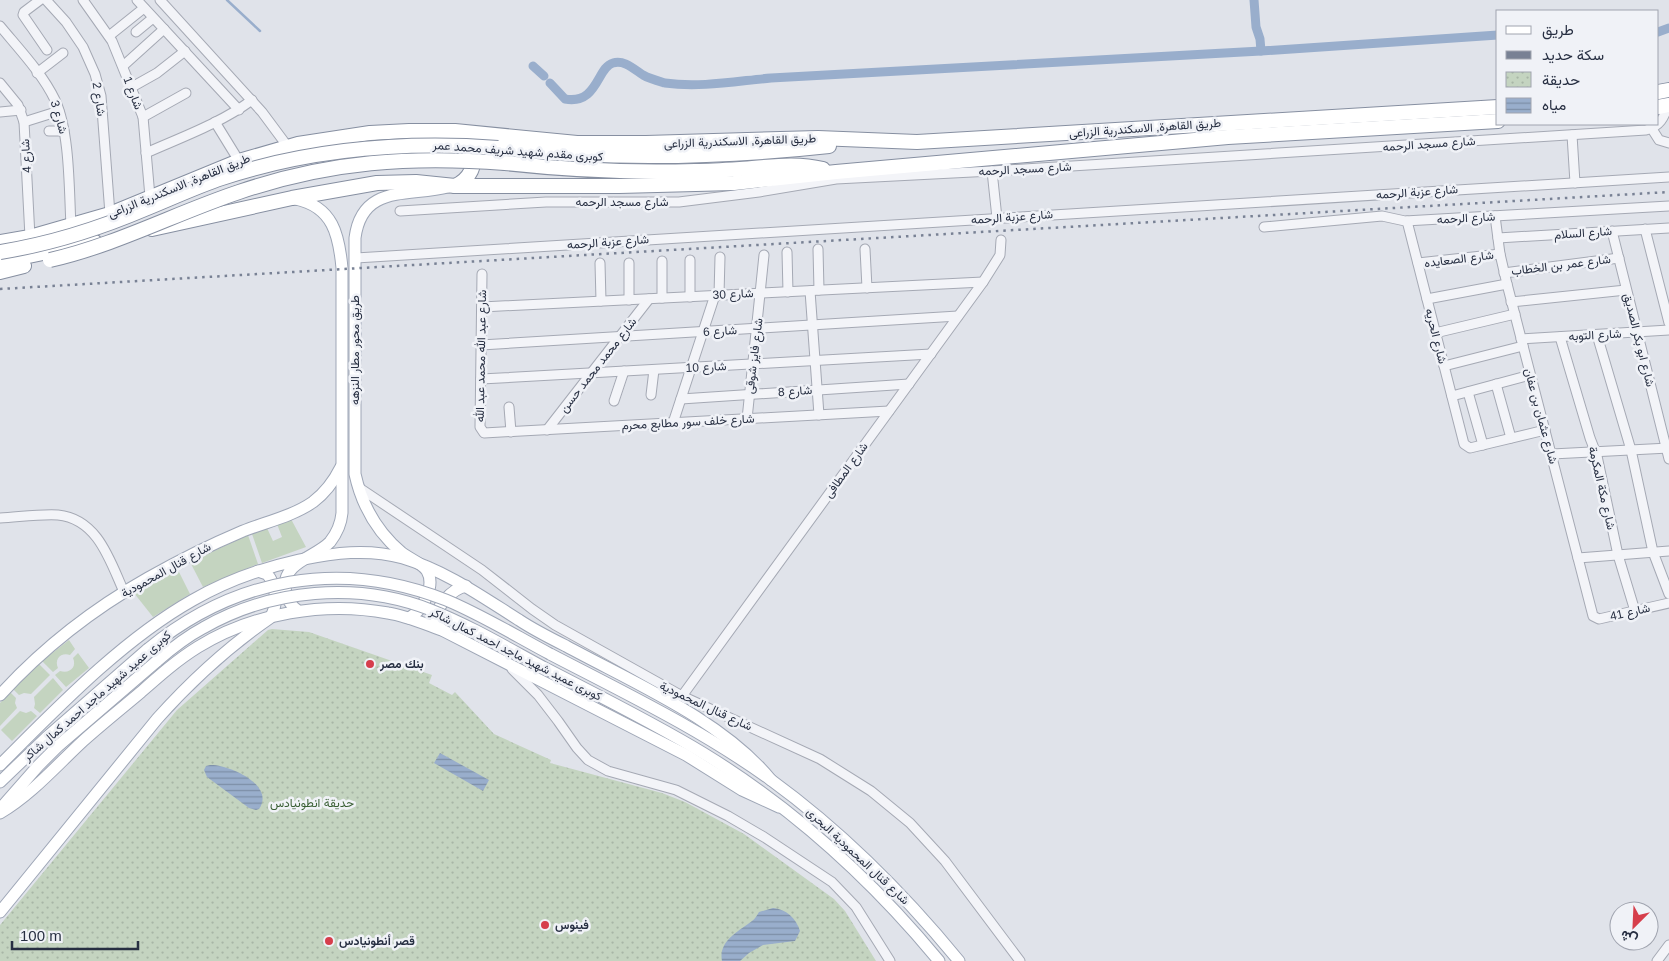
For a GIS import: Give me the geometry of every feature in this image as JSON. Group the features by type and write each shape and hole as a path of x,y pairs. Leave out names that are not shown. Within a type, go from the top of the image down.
{"highway":[{"name":"طريق القاهرة, الاسكندرية الزراعى","path":"0,242 30,237 110,214 239,161 298,144 370,133 455,131 577,143 818,138 917,142 1496,107"},
{"name":"طريق القاهرة, الاسكندرية الزراعى","path":"0,262 174,225 234,210 377,183 416,182 455,186 619,186 734,183 836,172 1228,138 1496,121"},
{"path":"455,131 469,142 474,159 469,175 455,186"},
{"name":"كوبرى مقدم شهيد شريف محمد عمر","path":"0,252 49,243 82,233 221,178 302,157 358,149 443,145 581,155 637,156 774,152 872,141"},
{"name":"كوبرى مقدم شهيد شريف محمد عمر","path":"0,272 103,245 238,192 318,170 372,162 452,159 571,169 638,172 796,165 836,172"},
{"path":"222,168 216,183 217,192 227,206 234,210"}],"main road":[{"name":"طريق محور مطار النزهه","path":"418,563 391,543 380,531 363,502 358,487 354,462 356,238 361,216 373,203 395,195 455,186"},
{"name":"طريق محور مطار النزهه","path":"292,198 308,202 321,211 332,224 340,248 342,268 343,505 341,521 334,536 324,548 302,560"},
{"name":"شارع قنال المحمودية","path":"0,696 39,656 59,639 124,592 211,546 302,508 326,490 342,465"},
{"path":"0,766 5,757 75,692 156,623 195,599 258,571 333,553 361,552 389,555 418,563 466,586 530,627 670,702 709,726 744,751 771,780"},
{"path":"298,611 286,597 285,585 290,573 302,560"},
{"path":"409,618 419,610 430,584 427,572 418,563"},
{"path":"0,912 157,719 179,695 241,639 270,618 276,602 272,583 267,574 258,571"},
{"name":"كوبرى عميد شهيد ماجد احمد كمال شاكر","path":"0,782 46,738 148,649 184,622 204,610 242,594 295,581 332,578 377,581 426,593 468,610 683,724 771,780"},
{"path":"442,630 436,623 437,614 450,593 466,586"},
{"name":"كوبرى عميد شهيد ماجد احمد كمال شاكر","path":"0,811 38,766 58,746 157,661 202,628 235,612 269,601 291,596 341,592 395,599 430,610 470,628 679,739 729,770 779,807"},
{"path":"0,811 27,794 89,736 183,657 204,643 226,632 298,611 349,608 409,618 442,630 686,755 754,796 779,807"},
{"name":"شارع قنال المحمودية البحرى","path":"771,780 869,863 920,915 959,961"},
{"name":"شارع قنال المحمودية البحرى","path":"779,807 854,869 906,922 939,961"}],"street":[{"path":"40,0 24,12 23,15 48,50"},
{"name":"شارع 2","path":"46,0 66,22 83,47 95,74 101,96 110,214"},
{"name":"شارع 1","path":"83,0 109,36 143,117 150,197"},
{"path":"136,0 239,110"},
{"path":"160,0 252,100 288,147"},
{"path":"109,36 144,8"},
{"path":"136,32 153,18"},
{"name":"شارع 3","path":"0,26 51,93 59,111 64,131 71,226"},
{"path":"122,66 164,30"},
{"path":"132,87 157,73 185,52"},
{"path":"37,73 63,53"},
{"name":"شارع 4","path":"0,83 21,110 24,122 30,237"},
{"path":"143,117 186,93"},
{"path":"146,153 239,110 252,100"},
{"path":"1659,122 1664,118 1665,105"},
{"path":"0,112 21,110"},
{"path":"24,122 59,111"},
{"path":"215,122 239,161"},
{"path":"1656,125 1652,128 1659,140 1669,143"},
{"name":"شارع مسجد الرحمه","path":"400,211 546,202 679,202 717,198 836,179 1572,135 1652,128"},
{"path":"49,131 64,131"},
{"path":"1572,135 1574,183"},
{"path":"992,171 997,218"},
{"name":"شارع عزبة الرحمه","path":"356,258 1669,177"},
{"name":"شارع الرحمه","path":"1264,227 1378,216 1407,221 1669,206"},
{"name":"شارع عثمان بن عفان","path":"1495,216 1500,254 1511,302 1592,614"},
{"name":"شارع الحريه","path":"1407,221 1464,443 1466,447 1470,448 1482,445"},
{"name":"شارع السلام","path":"1498,238 1669,228"},
{"path":"1645,229 1669,323"},
{"name":"شارع ابو بكر الصديق","path":"1612,231 1668,448 1669,460"},
{"name":"شارع المطافى","path":"682,696 983,282 1000,255 1001,240"},
{"path":"865,248 867,288"},
{"path":"818,249 812,325 819,415"},
{"path":"788,252 788,292"},
{"name":"شارع الصعايده","path":"1418,263 1500,254"},
{"name":"شارع فايز شوقى","path":"747,419 762,293 764,255"},
{"path":"674,423 717,295 720,257"},
{"name":"شارع عمر بن الخطاب","path":"1504,273 1618,258"},
{"path":"690,260 690,297"},
{"path":"662,261 662,298"},
{"path":"600,263 601,301"},
{"path":"629,263 629,300"},
{"name":"شارع عبد الله محمد عبد الله","path":"482,274 480,429 486,434"},
{"name":"شارع 30","path":"482,307 983,282"},
{"path":"1427,300 1507,284"},
{"path":"1511,302 1626,290"},
{"name":"شارع محمد محمد حسن","path":"547,430 649,299"},
{"path":"1435,333 1515,314"},
{"name":"شارع 6","path":"481,345 958,316"},
{"name":"شارع التوبه","path":"1444,366 1522,343 1560,337 1669,330"},
{"path":"1597,335 1631,450 1654,552 1669,594"},
{"name":"شارع مكة المكرمة","path":"1560,337 1590,438 1596,452 1618,555 1635,611"},
{"name":"شارع 10","path":"481,379 931,354"},
{"path":"651,395 654,370"},
{"path":"614,401 624,372"},
{"path":"1452,396 1530,375"},
{"name":"شارع 8","path":"681,399 909,384"},
{"path":"1496,384 1511,438"},
{"path":"1468,392 1482,445 1545,430"},
{"path":"510,407 511,432"},
{"name":"شارع خلف سور مطابع محرم","path":"486,434 889,411"},
{"path":"1552,454 1668,448"},
{"name":"شارع قنال المحمودية","path":"358,487 482,570 543,618 682,696 820,759 855,779 910,823 945,861 1020,961"},
{"path":"0,518 57,515 88,527 99,540 124,592"},
{"path":"1578,558 1669,551"},
{"name":"شارع 41","path":"1592,614 1594,618 1599,619 1669,603"},
{"path":"502,660 538,695 588,760 608,770 667,787 702,803 752,830 832,882 856,907 890,961"},
{"path":"1657,961 1669,945"}],"green space":[{"path":"291,519 306,547 262,563 252,534 267,528 273,541 282,537 277,524"},
{"path":"248,535 258,564 203,587 190,562"},
{"path":"177,568 190,594 153,617 134,593"},
{"name":"حديقة انطونيادس","path":"268,630 309,632 432,675 429,683 452,695 455,692 494,734 551,760 550,763 662,793 685,802 744,834 834,899 845,911 876,961 0,961 0,925 177,710"},
{"path":"69,640 75,649 70,655 64,654 59,657 57,662 58,668 53,672 42,661"},
{"path":"78,653 89,668 66,687 55,675 60,671 70,671 74,664 73,658"},
{"path":"39,664 50,675 31,694 24,693 19,695 13,689"},
{"path":"53,678 63,690 40,713 34,708 34,697"},
{"path":"10,692 16,698 17,708 0,726 0,703"},
{"path":"20,711 26,713 31,711 37,716 12,741 1,730"}],"water":[{"path":"440,753 489,780 483,791 434,763"},
{"path":"210,765 238,772 256,784 263,800 259,809 249,808 207,777 204,770 206,766"},
{"path":"773,908 786,912 796,922 800,931 795,941 763,945 740,961 722,961 723,948 726,942 753,920 759,912"}],"waterway":[{"path":"227,0 260,31"},
{"path":"1254,0 1256,27 1261,51"},
{"path":"1659,32 1669,28"},
{"path":"550,83 565,99 576,99 590,91 603,71 608,66 617,62 621,62 654,80 665,83 692,85 771,78 1261,51 1496,35"},
{"path":"533,66 544,76"}],"railway":[{"path":"0,289 1669,192"}],"place":[{"name":"بنك مصر","path":"370,664"},
{"name":"فينوس","path":"545,925"},
{"name":"قصر أنطونيادس","path":"329,941"}]}
